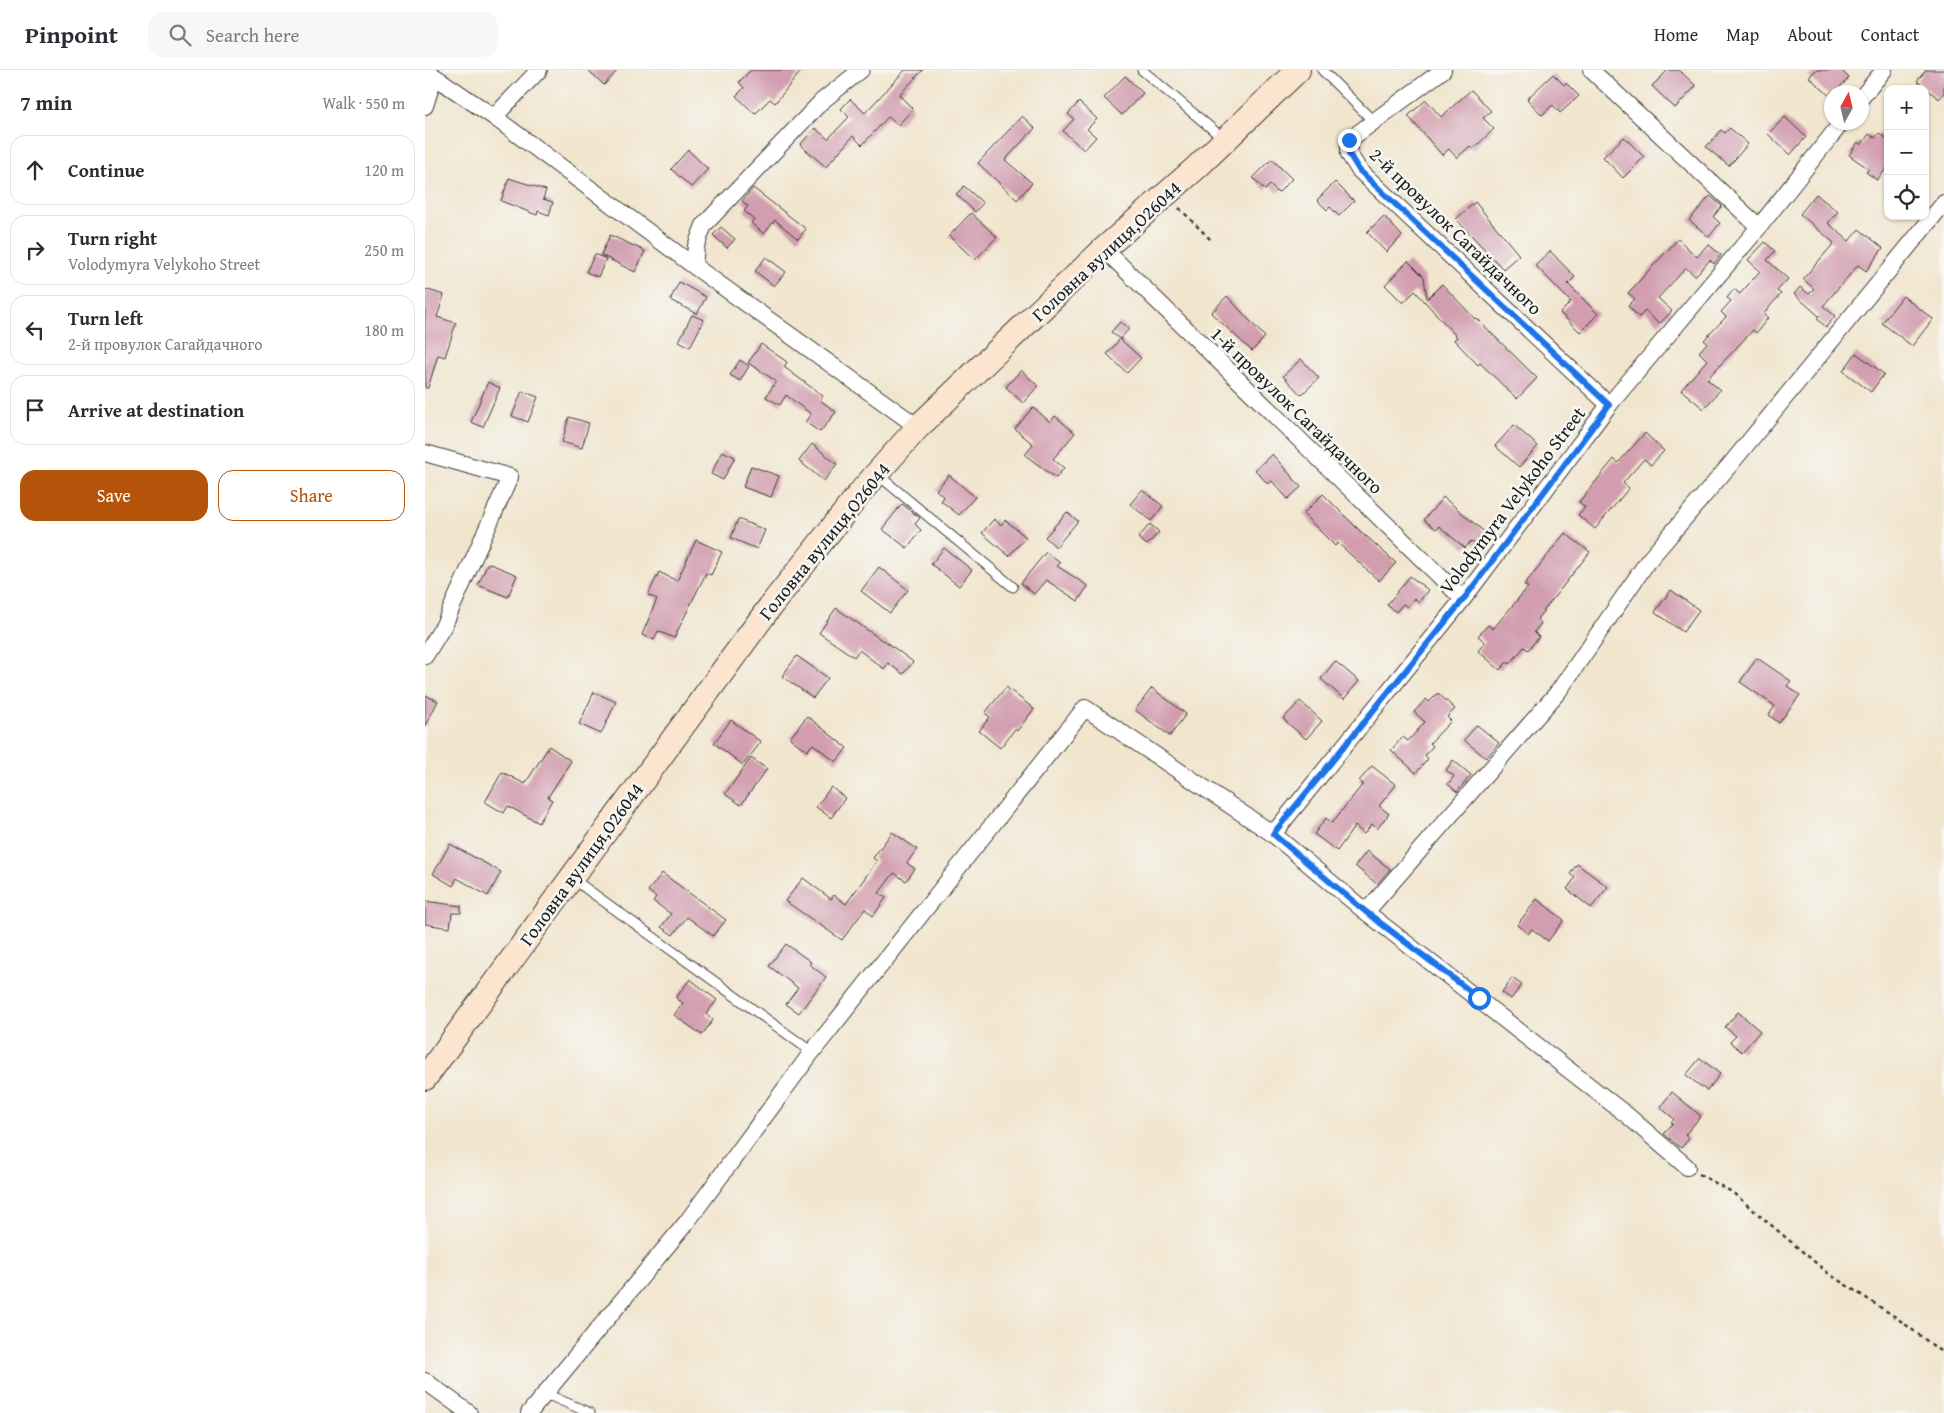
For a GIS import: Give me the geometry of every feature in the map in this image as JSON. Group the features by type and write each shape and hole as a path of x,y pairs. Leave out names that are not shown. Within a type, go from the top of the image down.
{"main road":[{"name":"Головна вулиця,О26044","path":"425,1078 772,604 877,474 918,427 1104,249 1197,167 1298,70"}],"street":[{"path":"494,117 539,70"},
{"path":"694,266 696,246 704,225 823,101 861,70"},
{"name":"2-й провулок Сагайдачного","path":"1443,70 1349,140 1349,154 1359,170 1609,405"},
{"path":"1591,70 1759,227"},
{"path":"1869,88 1884,70"},
{"path":"425,106 429,73 494,117 694,266 918,427"},
{"name":"Volodymyra Velykoho Street","path":"1273,834 1463,600 1609,405 1759,227 1836,130"},
{"path":"1366,912 1558,692 1648,561 1729,466 1944,203"},
{"name":"1-й провулок Сагайдачного","path":"1104,249 1463,600"},
{"path":"425,453 510,477 444,625 425,656"},
{"path":"529,1413 685,1223 812,1052 1085,708 1273,834 1366,912 1628,1116 1690,1168"},
{"path":"425,1382 469,1413"}],"lane":[{"path":"1142,70 1224,140"},
{"path":"1322,70 1373,121"},
{"path":"877,474 1013,587"},
{"path":"571,877 812,1052"},
{"path":"546,1394 590,1413"}],"path":[{"path":"1165,194 1211,240"},
{"path":"1690,1168 1732,1192 1829,1274 1897,1318 1944,1354"}],"building":[{"path":"588,70 618,70 604,85"},
{"path":"751,70 802,70 775,103 770,99 755,114 736,96 744,88 739,82"},
{"path":"905,70 923,70 899,95 913,109 898,125 888,117 862,145 853,136 826,167 800,145 815,128 828,139 849,117 841,109 850,99 865,113"},
{"path":"1668,70 1679,70 1696,86 1675,108 1652,86"},
{"path":"1816,70 1841,70 1849,78 1842,85 1824,85 1824,91 1809,77"},
{"path":"1926,70 1944,70 1944,93 1939,99 1929,91 1929,85 1922,85 1917,81"},
{"path":"1553,74 1564,85 1566,83 1579,96 1560,113 1553,105 1542,115 1527,99"},
{"path":"1125,76 1143,93 1122,115 1104,98"},
{"path":"1471,90 1491,111 1483,118 1494,129 1473,149 1470,146 1457,158 1449,149 1442,155 1408,116 1426,100 1441,117"},
{"path":"1079,102 1097,119 1087,129 1096,137 1084,150 1063,131 1074,119 1068,114"},
{"path":"1022,116 1035,128 1005,160 1032,183 1017,200 978,163"},
{"path":"1785,117 1806,137 1790,155 1768,134"},
{"path":"1730,128 1748,144 1729,166 1706,147 1721,130 1725,133"},
{"path":"1879,133 1884,137 1884,171 1877,180 1866,172 1869,169 1849,155 1858,142 1861,145 1869,134 1875,138"},
{"path":"1624,137 1644,157 1623,178 1603,157"},
{"path":"688,150 708,169 691,187 671,169"},
{"path":"1272,159 1292,179 1278,193 1270,185 1265,190 1253,178"},
{"path":"509,178 546,190 543,199 553,202 549,215 538,211 537,215 501,201"},
{"path":"1335,182 1354,201 1339,216 1330,207 1327,210 1317,200"},
{"path":"964,186 983,203 975,212 956,194"},
{"path":"753,188 806,229 798,239 775,220 764,234 751,223 754,219 744,211 748,206 742,201"},
{"path":"1816,194 1838,212 1828,223 1849,241 1859,229 1883,248 1866,271 1858,265 1823,306 1835,316 1826,327 1817,319 1819,316 1794,294 1800,287 1809,294 1814,289 1803,279 1834,243 1800,214"},
{"path":"1710,196 1722,206 1713,217 1720,223 1709,237 1689,220"},
{"path":"1475,202 1519,255 1503,269 1456,219"},
{"path":"971,213 997,237 975,260 949,236"},
{"path":"1384,216 1402,236 1386,252 1367,232"},
{"path":"721,227 735,239 727,248 713,235"},
{"path":"610,235 645,251 635,272 601,255"},
{"path":"1678,239 1697,257 1708,244 1721,255 1714,264 1710,260 1695,276 1686,268 1658,298 1672,311 1659,324 1645,311 1639,317 1628,306 1635,299 1628,293"},
{"path":"1765,242 1775,251 1767,260 1788,279 1777,291 1781,294 1763,314 1768,318 1756,333 1753,330 1707,379 1720,390 1704,409 1681,390 1707,360 1699,352 1707,343 1704,340 1726,317 1721,312 1731,301 1727,298 1734,289 1740,294 1760,271 1748,260"},
{"path":"1550,251 1575,277 1568,284 1598,314 1580,332 1560,313 1571,302 1535,265"},
{"path":"595,254 606,259 598,277 586,272"},
{"path":"766,257 786,272 774,286 755,271"},
{"path":"1408,261 1424,277 1427,299 1442,284 1475,319 1537,378 1517,399 1480,363 1478,365 1454,340 1457,337 1415,291 1403,303 1385,285"},
{"path":"679,282 706,297 697,314 670,300"},
{"path":"425,289 444,295 437,317 456,323 445,357 438,355 428,388 425,388"},
{"path":"1227,296 1265,337 1252,351 1211,313"},
{"path":"1903,296 1933,319 1912,346 1882,323"},
{"path":"692,315 704,320 690,347 679,341"},
{"path":"1120,322 1129,329 1120,339 1111,332"},
{"path":"1120,339 1141,358 1127,373 1107,354"},
{"path":"761,344 787,362 784,367 823,396 820,400 836,412 820,432 805,422 811,414 786,395 780,405 766,397 776,381 748,363"},
{"path":"1856,353 1884,374 1871,392 1843,371"},
{"path":"1301,359 1319,378 1301,395 1283,376"},
{"path":"740,360 749,366 740,381 730,375"},
{"path":"1021,370 1038,386 1023,403 1006,387"},
{"path":"488,382 500,388 483,427 471,422"},
{"path":"522,391 538,397 528,422 512,416"},
{"path":"1033,407 1050,422 1055,416 1075,433 1053,459 1064,468 1056,478 1025,455 1033,444 1015,429"},
{"path":"569,417 589,423 582,448 562,442"},
{"path":"1514,425 1538,446 1519,467 1495,446"},
{"path":"1645,433 1664,451 1651,465 1644,459 1623,483 1629,488 1595,529 1578,515 1585,507 1579,502 1614,459 1618,463"},
{"path":"812,444 837,464 824,481 799,461"},
{"path":"722,451 735,457 723,480 711,474"},
{"path":"1272,454 1301,487 1288,499 1272,481 1268,484 1255,470"},
{"path":"751,466 779,476 771,497 743,487"},
{"path":"949,475 975,497 959,515 941,501 944,497 936,490"},
{"path":"1142,490 1163,506 1151,521 1130,504"},
{"path":"1323,494 1366,537 1396,563 1379,581 1338,543 1335,546 1303,514"},
{"path":"1443,497 1487,534 1477,546 1471,541 1465,548 1439,526 1436,529 1424,520"},
{"path":"902,504 920,518 915,524 921,530 907,548 882,529"},
{"path":"1067,512 1078,521 1056,547 1045,537"},
{"path":"738,519 765,530 757,549 731,538"},
{"path":"994,519 1001,525 1005,520 1026,537 1009,556 982,533"},
{"path":"1150,524 1159,532 1147,545 1138,538"},
{"path":"1565,533 1590,552 1537,619 1541,623 1534,632 1539,637 1528,650 1524,647 1510,664 1507,662 1500,670 1478,651 1485,642 1478,636 1488,625 1493,629 1528,587 1524,585"},
{"path":"696,540 722,552 711,575 706,573 674,638 658,631 654,640 642,635 657,599 648,595 659,572 677,581"},
{"path":"944,548 972,570 959,586 931,564"},
{"path":"1046,552 1060,563 1057,566 1088,586 1078,601 1046,580 1034,594 1021,583"},
{"path":"488,563 517,575 508,597 478,585"},
{"path":"879,567 908,590 890,613 861,591"},
{"path":"1410,576 1428,590 1419,602 1414,598 1407,607 1403,604 1396,612 1387,605"},
{"path":"1671,590 1699,610 1683,632 1655,612"},
{"path":"836,608 913,662 903,674 888,663 884,669 859,650 854,657 819,633"},
{"path":"797,656 828,678 813,698 782,676"},
{"path":"1757,658 1791,681 1787,686 1800,695 1779,723 1769,715 1775,706 1740,682"},
{"path":"1335,661 1359,681 1344,699 1321,679"},
{"path":"1006,687 1034,709 1017,731 1015,729 1000,748 979,731 990,717 985,713"},
{"path":"1152,688 1186,714 1170,736 1135,710"},
{"path":"594,692 616,702 601,734 579,724"},
{"path":"1438,693 1455,709 1447,717 1451,721 1430,743 1433,746 1425,755 1428,759 1416,773 1391,750 1403,737 1408,741 1425,722 1414,712 1426,699 1429,702"},
{"path":"425,695 438,701 425,726"},
{"path":"1300,701 1322,721 1306,739 1283,719"},
{"path":"807,716 847,748 836,762 813,744 807,751 790,738"},
{"path":"731,720 761,742 743,765 714,743"},
{"path":"1477,725 1499,743 1486,758 1464,740"},
{"path":"549,746 571,761 548,797 552,800 539,823 508,806 504,813 485,802 502,772 525,784"},
{"path":"751,758 767,769 741,805 725,794"},
{"path":"1453,760 1471,775 1457,792 1448,784 1454,776 1446,770"},
{"path":"1372,766 1396,785 1379,806 1389,814 1377,829 1372,824 1364,834 1355,826 1337,851 1314,834 1326,818 1332,823 1363,784 1359,781"},
{"path":"831,787 845,798 831,818 816,807"},
{"path":"892,832 917,849 907,863 915,869 906,881 894,873 879,893 886,898 873,916 865,909 842,940 785,901 803,878 831,899 834,895 846,904 877,861 873,858"},
{"path":"450,844 501,872 488,896 457,878 453,886 433,874"},
{"path":"1367,851 1390,869 1377,884 1355,866"},
{"path":"1577,864 1608,887 1591,908 1567,889 1575,878 1570,874"},
{"path":"662,873 726,920 713,936 687,917 673,935 661,927 671,914 653,901 656,897 648,891"},
{"path":"1537,899 1564,920 1548,941 1532,929 1528,934 1517,925"},
{"path":"425,901 461,906 461,913 452,913 450,928 425,924"},
{"path":"786,944 811,962 809,964 826,977 799,1013 786,1004 798,988 769,966"},
{"path":"1512,978 1522,985 1511,999 1502,992"},
{"path":"690,979 717,1000 706,1014 713,1020 702,1035 674,1015 683,1003 676,998"},
{"path":"1738,1012 1760,1031 1742,1052 1730,1042 1736,1036 1725,1027"},
{"path":"1700,1058 1720,1074 1707,1091 1686,1075"},
{"path":"1672,1092 1701,1116 1685,1135 1689,1139 1681,1148 1664,1134 1674,1119 1660,1107"}],"route":[{"path":"1349,140 1349,154 1359,170 1609,405 1463,600 1273,834 1366,912 1479,998"}]}
